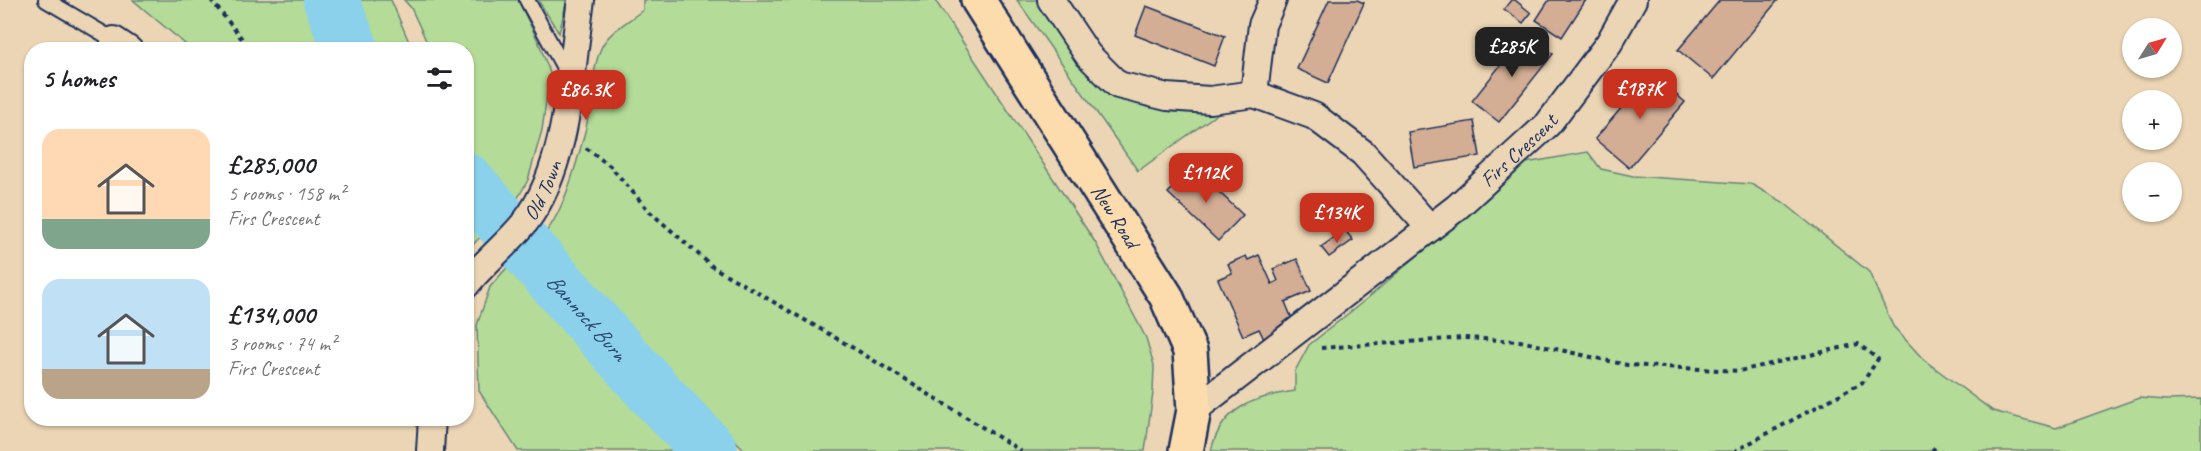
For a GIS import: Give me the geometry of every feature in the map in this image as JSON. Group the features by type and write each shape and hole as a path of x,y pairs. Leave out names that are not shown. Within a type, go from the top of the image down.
{"main road":[{"name":"New Road","path":"978,0 1166,296 1190,351 1194,410 1186,451"}],"street":[{"name":"Old Town","path":"474,277 526,220 549,183 563,130 581,0"},
{"path":"1051,0 1088,55 1118,85 1167,97 1210,100 1254,94 1314,116 1363,153 1430,228"},
{"path":"1254,94 1262,25 1273,0"},
{"name":"Firs Crescent","path":"1194,410 1456,208 1548,124 1609,42 1633,0"},
{"path":"430,451 432,426"}],"lane":[{"path":"46,0 116,42"},
{"path":"527,0 570,79"}],"path":[{"path":"210,0 244,42"},
{"path":"563,130 610,166 650,212 713,267 855,349 1021,451"},
{"path":"1270,351 1464,338 1520,340 1627,365 1739,371 1858,344 1878,359 1863,382 1735,451"},
{"path":"1932,451 1937,445"}],"green space":[{"path":"133,0 308,0 324,42 183,42"},
{"path":"314,0 391,0 409,42 330,42"},
{"path":"404,0 518,0 539,43 550,73 542,130 528,180 511,210 508,208 474,244 474,42 427,42 411,8"},
{"path":"538,0 567,0 559,33"},
{"path":"643,0 935,0 1095,242 1146,338 1154,365 1153,393 1145,451 746,451 661,368 637,332 606,310 545,233 565,198 575,168 586,128 598,56 613,32 643,10"},
{"path":"1017,0 1040,0 1088,66 1117,93 1135,102 1154,107 1228,106 1138,171"},
{"path":"1588,152 1601,169 1633,176 1751,184 1783,202 1869,272 1893,326 1924,360 1993,411 2056,428 2139,398 2201,399 2201,451 1211,451 1216,436 1231,414 1253,401 1295,391 1295,371 1309,345 1526,163"},
{"path":"517,256 547,285 681,451 518,451 479,391 477,325 490,287"}],"building":[{"path":"1329,0 1357,0 1364,3 1328,83 1297,69"},
{"path":"1511,0 1515,0 1531,13 1523,23 1504,9"},
{"path":"1549,0 1586,0 1562,37 1536,20"},
{"path":"1720,0 1778,0 1713,79 1678,50"},
{"path":"1146,6 1225,36 1214,66 1135,35"},
{"path":"1526,33 1553,54 1499,122 1472,101"},
{"path":"1651,73 1685,102 1629,168 1595,139"},
{"path":"1474,121 1480,156 1414,167 1408,132"},
{"path":"1193,167 1243,215 1218,241 1168,193"},
{"path":"1345,230 1353,240 1329,257 1321,247"},
{"path":"1259,255 1272,284 1278,281 1273,269 1297,259 1311,291 1285,302 1293,321 1279,327 1281,331 1264,339 1259,329 1243,336 1218,279 1232,273 1228,264 1246,256 1248,260"}],"waterway":[{"name":"Bannock Burn","path":"331,0 348,42"},
{"name":"Bannock Burn","path":"474,190 656,394 710,451"}]}
